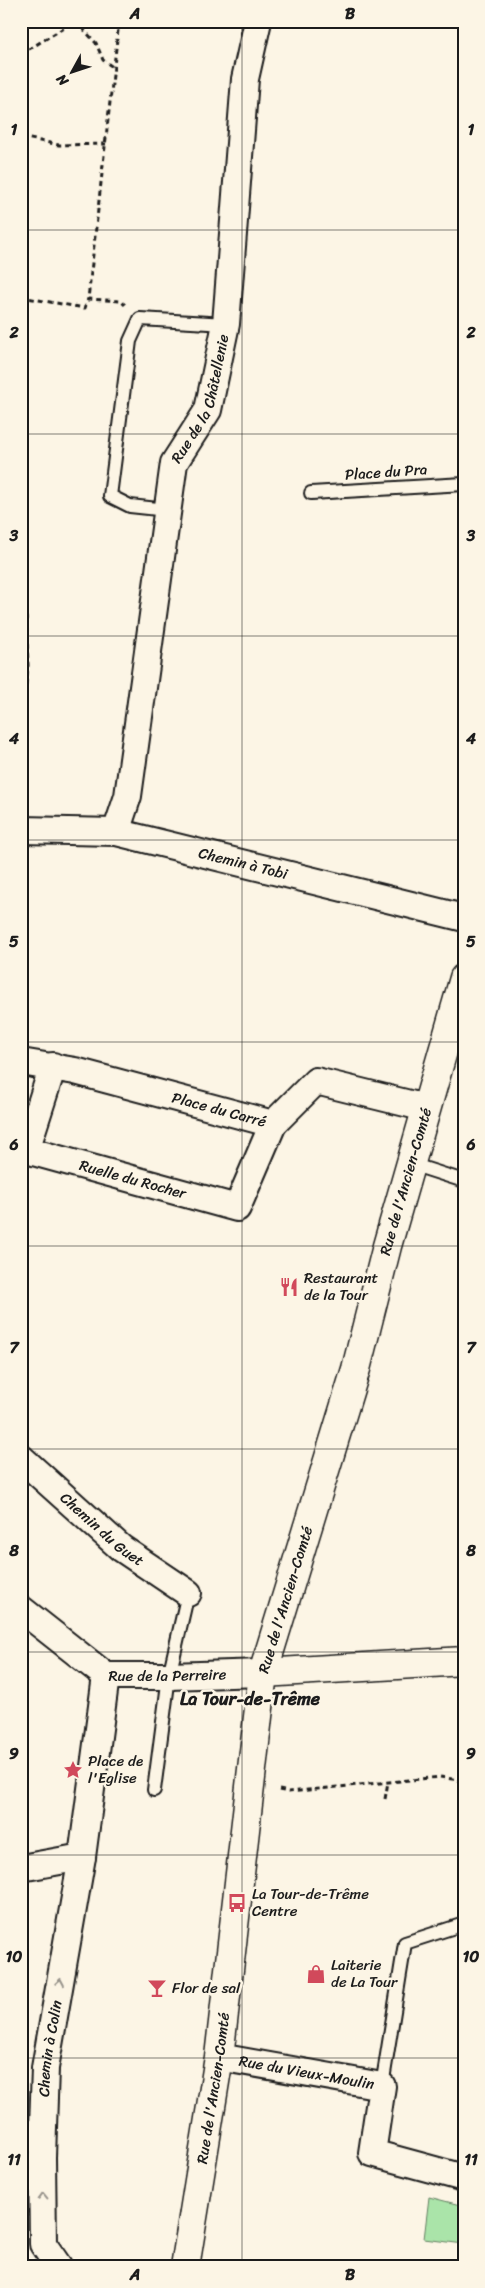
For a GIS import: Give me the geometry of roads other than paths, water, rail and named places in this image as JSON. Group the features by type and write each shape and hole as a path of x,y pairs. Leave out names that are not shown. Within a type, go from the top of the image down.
{"main road":[{"name":"Rue de l'Ancien-Comté","path":"185,2267 219,2057 264,1673 356,1369 426,1108 464,978"},
{"path":"264,1673 464,1661"}],"street":[{"name":"Rue de la Châtellenie","path":"116,832 128,796 174,463 208,410 226,324 245,79 258,21"},
{"name":"Chemin à Tobi","path":"21,830 116,832 464,918"},
{"name":"Place du Carré","path":"21,1062 53,1066 274,1124 316,1081 426,1108"},
{"name":"Ruelle du Rocher","path":"53,1066 26,1150 237,1208 274,1124"},
{"name":"Chemin du Guet","path":"21,1458 121,1548 188,1593"},
{"path":"21,1609 106,1676"},
{"name":"Rue de la Perreire","path":"82,1856 106,1676 264,1673"},
{"path":"21,1868 82,1856"},
{"name":"Chemin à Colin","path":"32,2243 42,2157 45,2068 82,1856"},
{"name":"Rue du Vieux-Moulin","path":"219,2057 382,2086 372,2152 464,2178"},
{"path":"32,2243 59,2267"}],"lane":[{"path":"167,510 130,506 110,496 130,340 140,319 226,324"},
{"name":"Place du Pra","path":"311,493 464,484"},
{"path":"411,1164 464,1181"},
{"path":"154,1790 169,1676 188,1593"},
{"path":"382,2086 405,1943 464,1924"}],"place":[{"name":"Restaurant de la Tour","path":"289,1287"},
{"name":"Place de l'Eglise","path":"73,1770"},
{"name":"La Tour-de-Trême Centre","path":"237,1903"},
{"name":"Laiterie de La Tour","path":"316,1974"},
{"name":"Flor de sal","path":"157,1988"}],"district":[{"name":"La Tour-de-Trême","path":"250,1699"}]}
